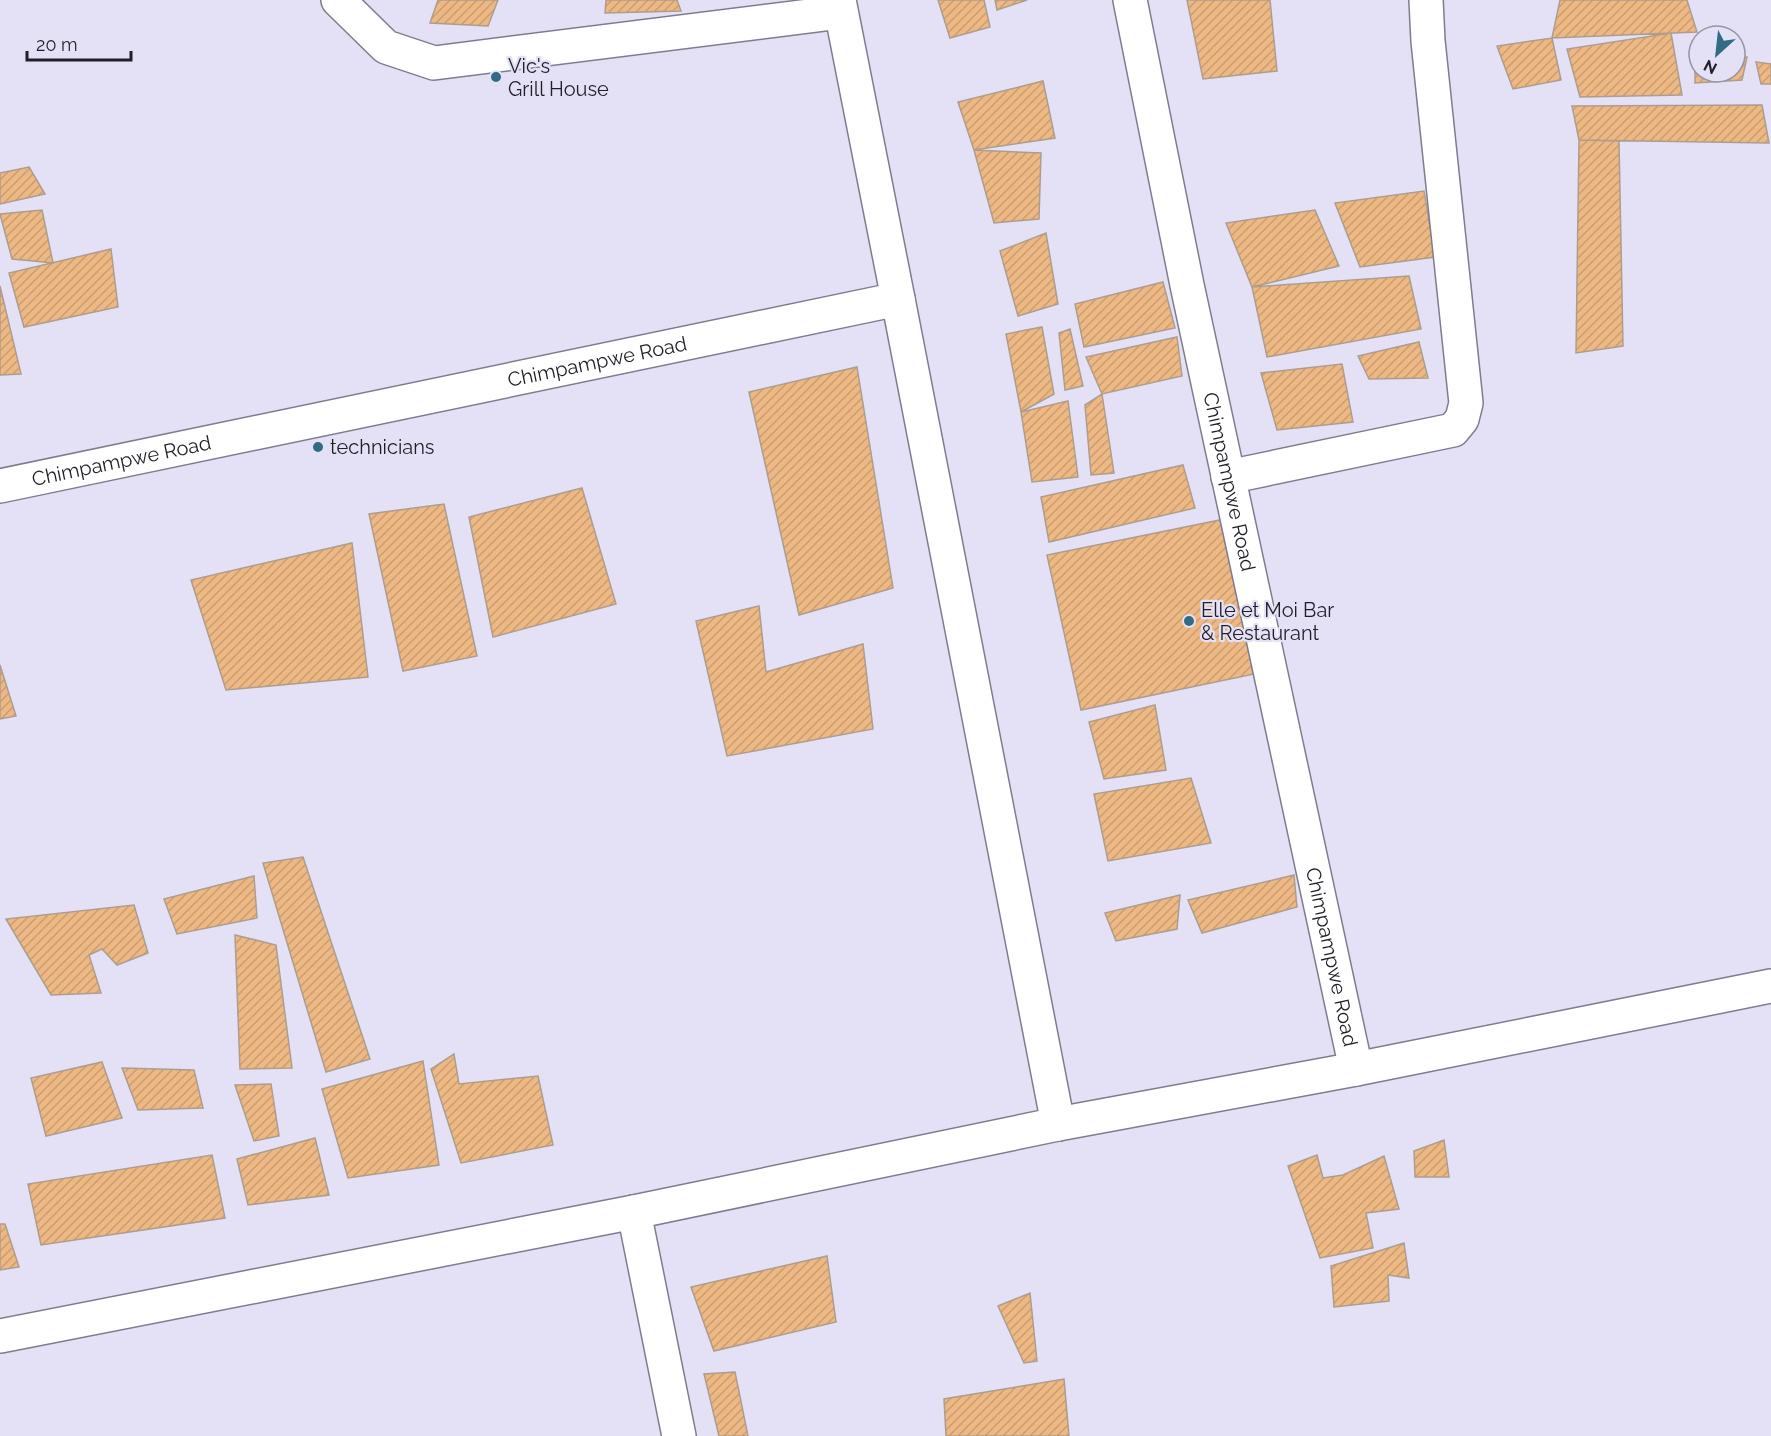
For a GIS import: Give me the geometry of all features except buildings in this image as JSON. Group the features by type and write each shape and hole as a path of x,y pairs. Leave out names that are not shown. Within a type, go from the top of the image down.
{"street":[{"path":"338,0 386,46 434,63 840,6 1058,1124"},
{"name":"Chimpampwe Road","path":"1130,0 1187,285 1356,1070"},
{"path":"1228,477 1453,430 1462,419 1466,404 1428,41 1426,0"},
{"name":"Chimpampwe Road","path":"0,486 898,299"},
{"path":"0,1336 634,1212 1058,1124 1356,1070 1771,986"},
{"path":"634,1212 679,1436"}],"place":[{"name":"Vic's Grill House","path":"496,77"},
{"name":"technicians","path":"318,447"},
{"name":"Elle et Moi Bar & Restaurant","path":"1189,621"}]}
